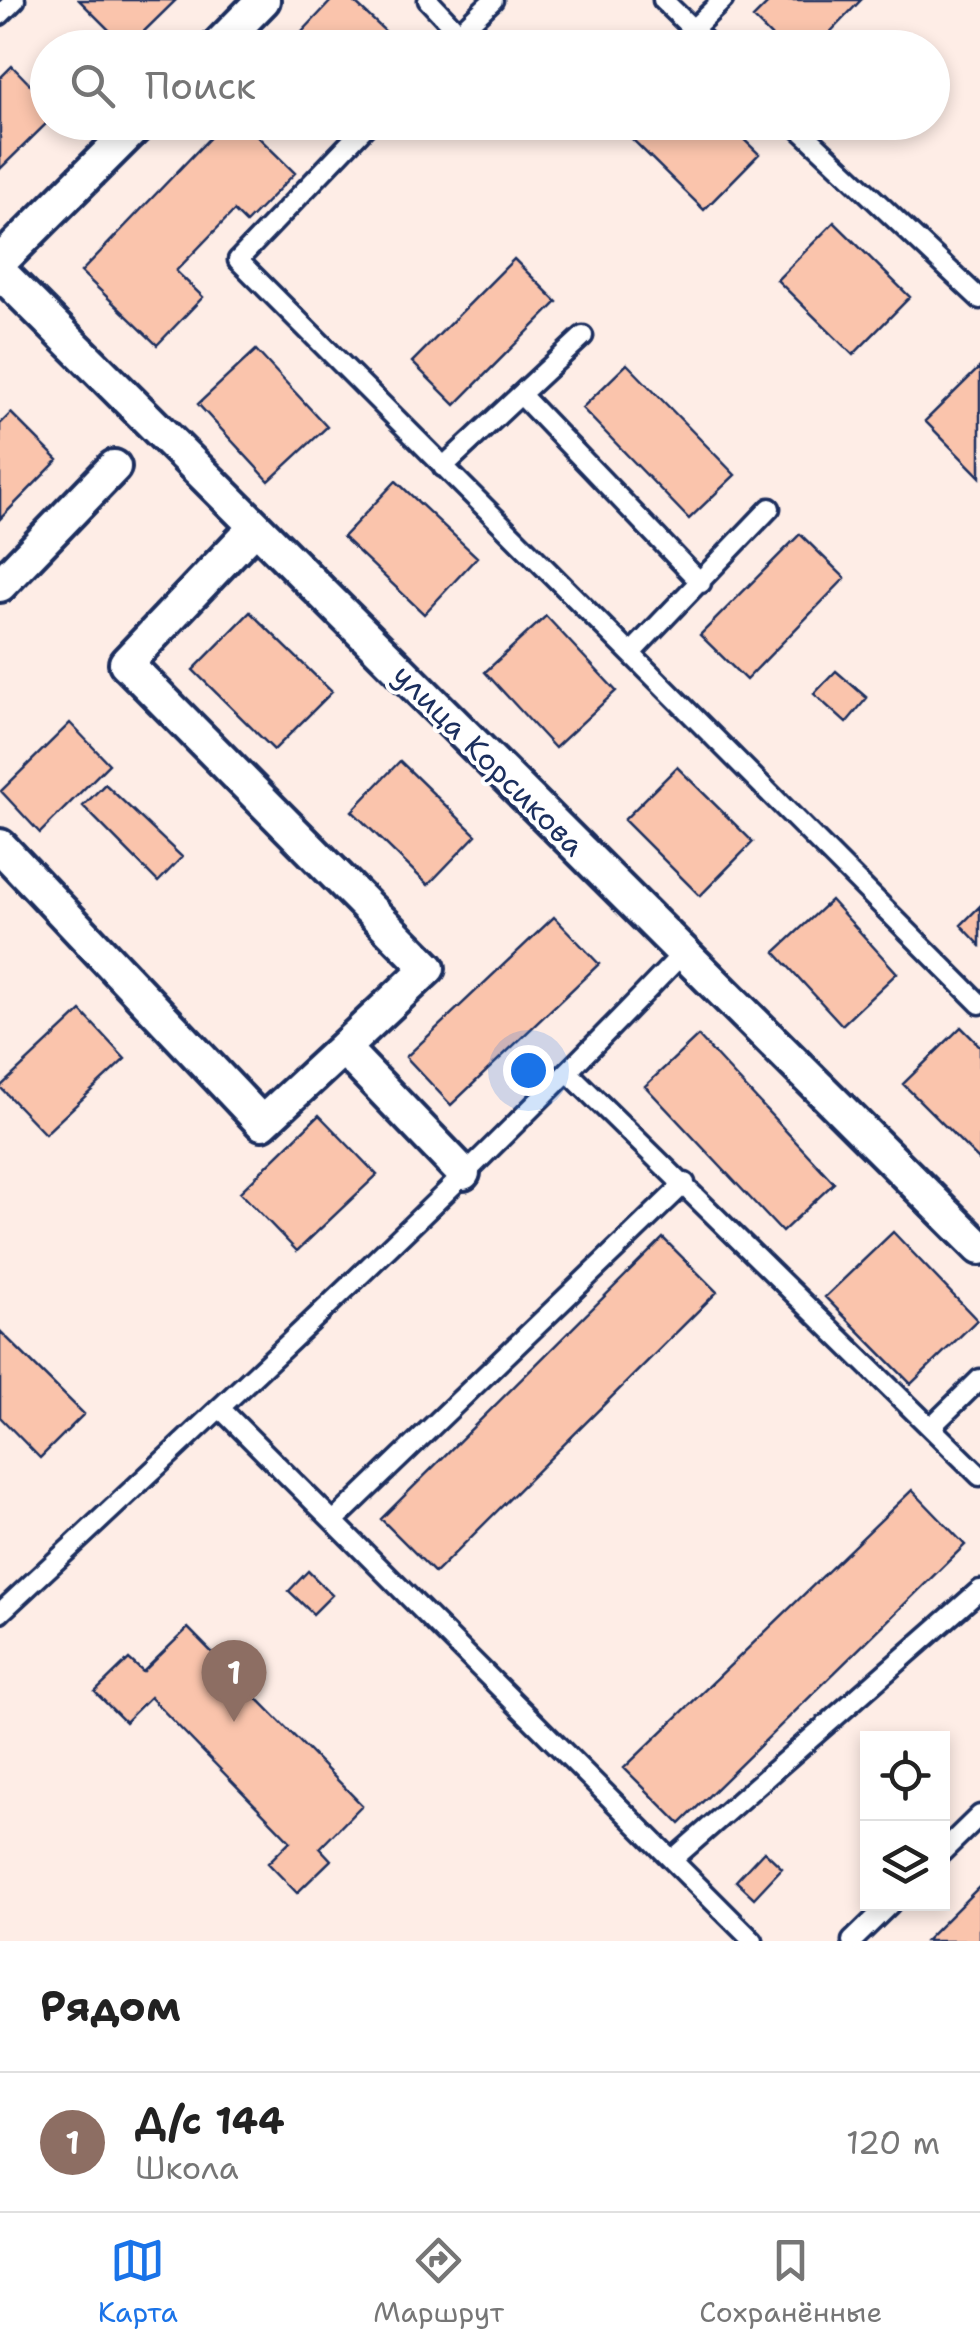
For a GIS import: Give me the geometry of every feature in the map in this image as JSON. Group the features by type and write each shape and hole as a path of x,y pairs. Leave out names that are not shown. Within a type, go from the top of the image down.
{"street":[{"path":"234,30 263,0"},
{"path":"0,262 122,140"},
{"name":"улица Корсикова","path":"0,272 683,952 976,1235"},
{"path":"0,584 114,466"},
{"path":"0,846 262,1123 428,968 126,663 255,528"},
{"path":"343,1048 463,1173"}],"lane":[{"path":"0,15 15,0"},
{"path":"428,0 456,30"},
{"path":"460,30 494,0"},
{"path":"663,0 692,30 723,0"},
{"path":"353,140 238,260 980,1004"},
{"path":"811,140 980,300"},
{"path":"442,467 584,336"},
{"path":"522,396 700,583"},
{"path":"632,652 770,508"},
{"path":"0,1613 220,1408 569,1072 683,952"},
{"path":"569,1072 980,1476"},
{"path":"335,1520 684,1183"},
{"path":"932,1426 980,1379"},
{"path":"220,1408 752,1941"},
{"path":"672,1860 980,1590"},
{"path":"950,1844 980,1815"},
{"path":"852,1941 883,1911"}],"building":[{"path":"79,0 176,0 145,30 109,30"},
{"path":"332,0 352,0 384,30 304,30"},
{"path":"771,0 861,0 832,30 765,30 753,18"},
{"path":"12,66 30,84 30,140 0,169 0,78"},
{"path":"208,140 261,140 295,173 246,223 234,211 176,271 203,297 157,345 81,272"},
{"path":"633,140 745,140 759,154 704,210"},
{"path":"834,222 910,297 853,355 777,280"},
{"path":"514,259 557,302 455,405 412,362"},
{"path":"256,350 327,427 269,481 198,404"},
{"path":"627,364 735,475 689,519 582,408"},
{"path":"980,367 980,477 925,421"},
{"path":"11,413 58,460 0,519 0,424"},
{"path":"396,481 477,557 424,614 343,537"},
{"path":"800,534 845,578 746,680 700,635"},
{"path":"250,612 332,692 274,750 193,670"},
{"path":"546,616 616,691 555,748 485,672"},
{"path":"836,671 867,698 846,723 814,694"},
{"path":"70,723 109,764 40,833 1,791"},
{"path":"400,761 476,835 428,885 352,811"},
{"path":"677,767 753,842 700,896 624,820"},
{"path":"105,784 182,857 158,882 83,806"},
{"path":"831,900 897,973 842,1025 775,952"},
{"path":"980,906 980,945 961,925"},
{"path":"554,917 599,964 451,1105 406,1057"},
{"path":"81,1011 125,1059 45,1134 0,1087"},
{"path":"961,1027 980,1046 980,1161 903,1084"},
{"path":"698,1036 834,1183 782,1232 645,1086"},
{"path":"319,1115 377,1175 297,1251 240,1192"},
{"path":"893,1232 977,1320 911,1384 825,1297"},
{"path":"663,1238 717,1292 435,1573 381,1519"},
{"path":"0,1331 84,1414 40,1458 0,1417"},
{"path":"912,1490 965,1545 680,1824 624,1768"},
{"path":"308,1571 332,1595 313,1614 289,1591"},
{"path":"188,1628 362,1805 320,1848 331,1860 297,1893 268,1863 290,1841 150,1697 125,1722 95,1692 129,1659 143,1672"},
{"path":"764,1851 782,1868 754,1898 736,1881"},
{"path":"980,1886 980,1941 925,1941"}],"place":[{"name":"Д/с 144","path":"234,1722"}]}
